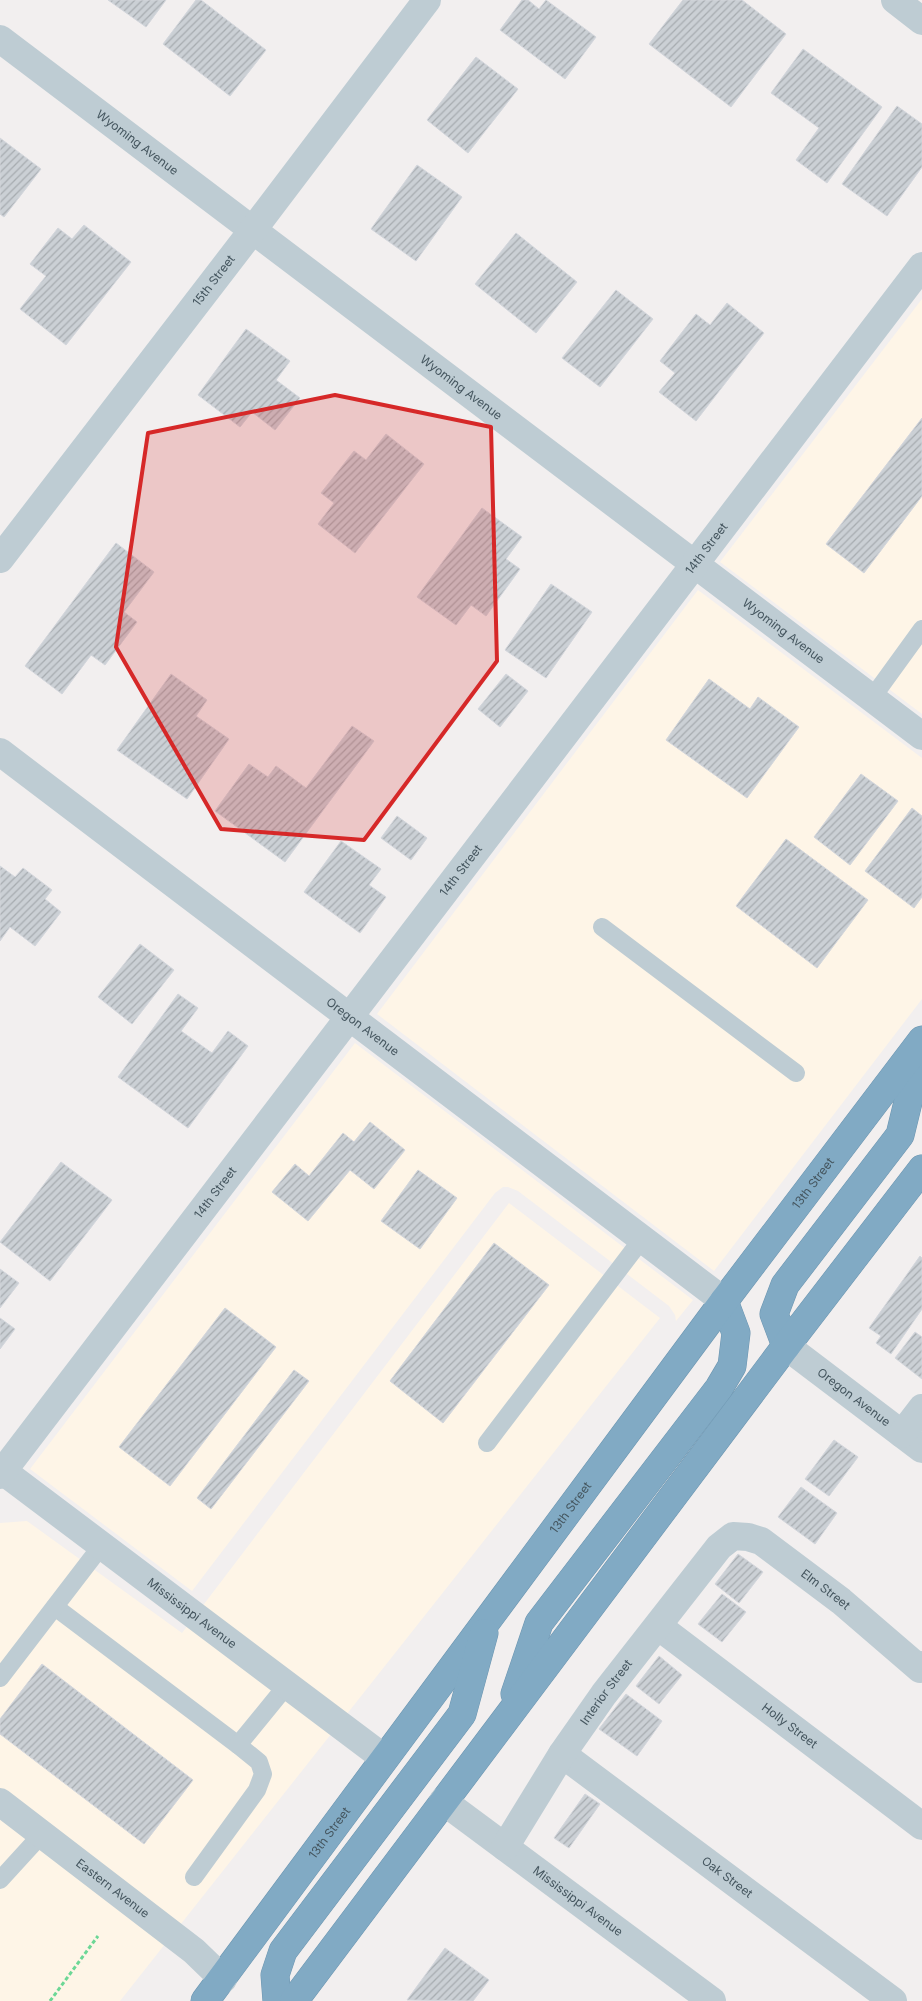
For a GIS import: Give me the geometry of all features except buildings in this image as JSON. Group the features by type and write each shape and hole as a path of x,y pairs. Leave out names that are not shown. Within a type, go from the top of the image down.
{"highway":[{"name":"13th Street","path":"205,2001 224,1990 384,1758 724,1301 922,1040"},
{"path":"786,1346 774,1314 785,1285 900,1135 922,1045"},
{"path":"294,2001 786,1346 922,1169"},
{"path":"507,1717 539,1623 719,1388 732,1366 736,1333 724,1301"},
{"path":"277,2001 275,1975 282,1951 462,1714 489,1617"}],"street":[{"name":"15th Street","path":"0,559 427,0"},
{"path":"894,0 922,21"},
{"name":"Wyoming Avenue","path":"0,39 922,736"},
{"name":"14th Street","path":"1,1472 922,266"},
{"name":"Oregon Avenue","path":"0,752 724,1301"},
{"name":"Oregon Avenue","path":"786,1346 912,1442"},
{"path":"912,1442 922,1408"},
{"name":"Mississippi Avenue","path":"1,1472 102,1545 384,1758"},
{"name":"Elm Street","path":"719,1547 733,1536 748,1537 761,1541 841,1601 920,1668 922,1665"},
{"name":"Interior Street","path":"505,1847 562,1754 604,1694 719,1547"},
{"name":"Holly Street","path":"658,1626 922,1826"},
{"name":"Oak Street","path":"562,1754 893,2001"},
{"name":"Eastern Avenue","path":"0,1802 194,1951 224,1990"},
{"name":"Mississippi Avenue","path":"443,1802 712,2001"}],"lane":[{"path":"872,698 922,629"},
{"path":"602,927 796,1073"},
{"path":"487,1443 642,1239"},
{"path":"0,1678 102,1545"},
{"path":"55,1607 259,1762 263,1774 257,1790 194,1877"},
{"path":"238,1745 287,1685"},
{"path":"0,1880 42,1834"}],"path":[{"path":"50,2001 98,1936"}],"highlighted area":[{"path":"335,395 491,427 497,661 364,840 221,829 116,647 148,433"}],"shaded area":[{"path":"922,299 922,714 720,562"},
{"path":"698,590 922,758 922,999 714,1271 377,1014"},
{"path":"355,1043 693,1300 676,1321 675,1315 669,1306 518,1191 503,1187 495,1193 192,1591 30,1469"},
{"path":"509,1203 660,1318 120,2001 0,2001 0,1523 27,1521 182,1633"}]}
